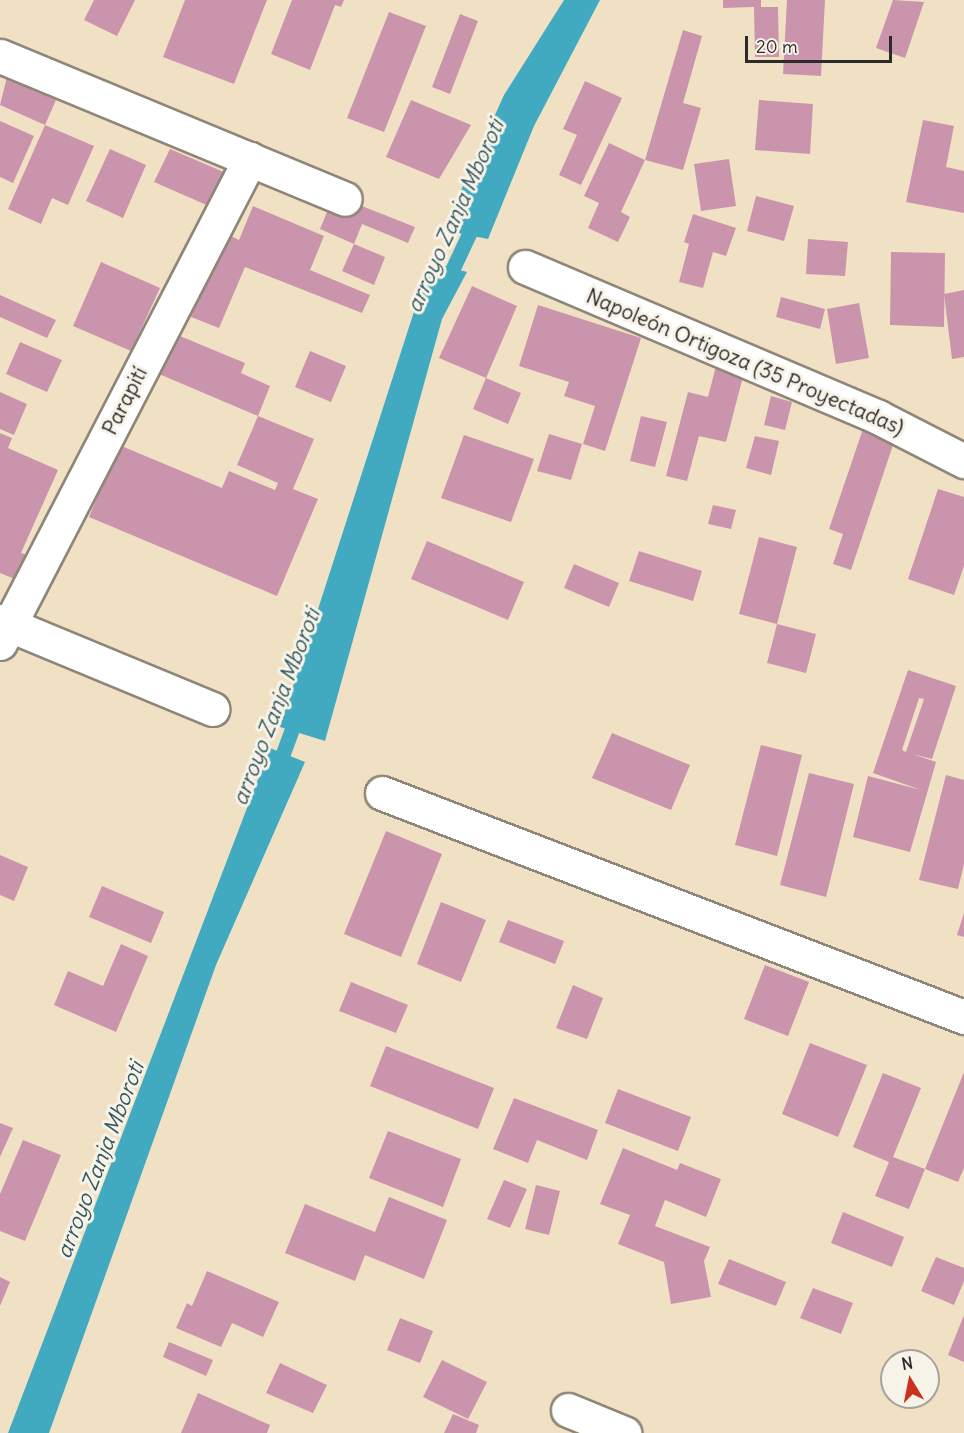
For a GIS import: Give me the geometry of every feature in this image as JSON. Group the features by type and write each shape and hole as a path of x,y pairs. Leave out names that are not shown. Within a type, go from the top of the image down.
{"street":[{"path":"0,56 345,199"},
{"name":"Parapití","path":"3,630 250,159"},
{"name":"Napoleón Ortigoza (35 Proyectadas)","path":"525,267 878,417 964,461"},
{"path":"3,630 212,709"},
{"path":"382,793 964,1017"},
{"path":"568,1410 624,1433"}],"water":[{"path":"564,0 600,0 534,126 488,239 443,230 504,95"},
{"path":"430,262 467,272 442,319 325,741 280,727"},
{"path":"270,748 305,762 216,965 49,1433 8,1433"}],"building":[{"path":"94,0 135,0 117,36 84,20"},
{"path":"185,0 267,0 234,84 163,57"},
{"path":"292,0 344,0 341,7 335,5 310,70 271,54"},
{"path":"723,0 761,0 761,7 778,7 779,57 755,57 754,7 723,8"},
{"path":"787,0 825,0 821,76 783,74"},
{"path":"893,0 924,2 905,58 876,48"},
{"path":"389,12 426,26 384,132 347,118"},
{"path":"460,14 478,21 450,94 432,87"},
{"path":"683,30 702,36 683,103 701,108 683,170 645,160"},
{"path":"7,77 56,100 45,125 0,105"},
{"path":"585,81 622,98 581,185 559,175 577,135 563,129"},
{"path":"411,100 471,125 439,179 386,157"},
{"path":"759,100 813,104 810,154 755,150"},
{"path":"923,120 954,126 946,167 964,171 964,213 906,202"},
{"path":"0,121 34,136 13,183 0,177"},
{"path":"45,125 94,146 68,205 52,198 41,224 8,209"},
{"path":"609,143 645,160 621,212 630,217 618,242 588,228 599,203 584,196"},
{"path":"110,149 146,165 123,218 86,201"},
{"path":"170,149 226,173 211,207 154,182"},
{"path":"729,159 736,206 701,211 694,164"},
{"path":"334,195 415,227 408,243 362,224 354,244 320,229"},
{"path":"756,196 794,206 784,241 747,231"},
{"path":"253,206 324,236 310,270 370,295 362,313 245,267 219,328 191,317 227,234 239,240"},
{"path":"693,214 736,228 726,256 713,252 703,288 679,282 689,244 684,242"},
{"path":"808,239 848,242 845,276 806,274"},
{"path":"354,244 385,257 374,285 342,271"},
{"path":"891,252 945,253 944,327 890,325"},
{"path":"101,262 160,288 131,351 73,326"},
{"path":"472,286 517,306 486,378 439,358"},
{"path":"964,290 964,357 952,359 944,294"},
{"path":"0,295 56,320 47,338 0,317"},
{"path":"781,297 825,309 820,329 776,317"},
{"path":"859,303 869,358 836,364 827,309"},
{"path":"538,305 641,338 605,451 583,444 595,406 564,396 569,382 519,366"},
{"path":"175,334 245,363 241,373 270,386 258,416 159,374"},
{"path":"20,342 62,360 47,392 6,374"},
{"path":"310,351 346,366 331,402 295,387"},
{"path":"717,362 745,369 726,442 699,436 687,481 666,476 688,392 708,397"},
{"path":"486,378 521,393 508,424 473,409"},
{"path":"0,392 27,404 14,435 0,429"},
{"path":"771,396 792,402 785,430 764,425"},
{"path":"258,416 314,439 293,489 318,499 277,596 89,517 119,445 222,488 229,471 275,490 278,483 237,465"},
{"path":"641,416 667,422 655,467 630,461"},
{"path":"865,423 897,433 851,570 833,564 843,534 829,529"},
{"path":"0,433 12,438 8,448 58,470 21,553 28,555 17,580 0,573"},
{"path":"549,434 582,444 571,480 537,471"},
{"path":"464,435 534,459 511,522 441,498"},
{"path":"755,436 779,441 771,475 746,468"},
{"path":"938,489 964,497 964,566 954,595 908,579"},
{"path":"713,505 736,510 731,529 708,524"},
{"path":"759,537 797,547 777,624 739,614"},
{"path":"427,541 524,582 508,620 411,579"},
{"path":"639,551 702,571 693,601 629,581"},
{"path":"574,564 619,583 609,607 564,588"},
{"path":"777,624 816,634 806,673 767,663"},
{"path":"908,670 956,686 932,759 913,754 936,762 910,852 853,837 868,776 921,790 873,773","holes":["919,698 924,699 906,752 902,750"]},
{"path":"612,733 690,765 671,810 592,778"},
{"path":"761,745 802,755 777,856 735,845"},
{"path":"809,773 854,784 826,897 780,885"},
{"path":"946,775 964,780 964,864 958,889 919,880"},
{"path":"386,831 442,854 401,957 344,934"},
{"path":"0,855 28,867 14,901 0,895"},
{"path":"102,886 164,912 151,943 89,917"},
{"path":"441,902 486,920 461,982 417,964"},
{"path":"964,913 964,937 957,935"},
{"path":"508,920 564,941 555,964 499,942"},
{"path":"121,944 148,956 116,1032 54,1005 68,971 103,986"},
{"path":"765,965 809,982 788,1036 744,1019"},
{"path":"351,982 408,1005 396,1033 339,1011"},
{"path":"573,985 603,998 587,1039 556,1028"},
{"path":"810,1043 867,1065 838,1137 782,1114"},
{"path":"386,1046 494,1088 478,1129 370,1086"},
{"path":"964,1072 964,1168 958,1182 925,1169"},
{"path":"883,1073 921,1088 893,1157 925,1169 909,1209 875,1196 889,1162 853,1147"},
{"path":"618,1089 691,1117 678,1151 605,1123"},
{"path":"514,1098 598,1130 587,1160 537,1140 528,1163 493,1149"},
{"path":"0,1123 13,1128 0,1157"},
{"path":"388,1131 461,1159 443,1207 369,1178"},
{"path":"23,1140 61,1155 25,1241 0,1231 0,1194"},
{"path":"623,1148 677,1170 680,1163 721,1179 706,1217 665,1200 655,1226 710,1247 704,1261 711,1297 671,1304 664,1262 618,1244 630,1215 600,1204"},
{"path":"504,1180 527,1189 510,1228 487,1219"},
{"path":"536,1185 560,1191 549,1235 525,1229"},
{"path":"389,1197 447,1220 424,1279 365,1255 355,1281 285,1253 305,1204 375,1232"},
{"path":"843,1212 904,1237 892,1267 831,1243"},
{"path":"936,1257 964,1268 964,1281 954,1305 921,1291"},
{"path":"729,1259 786,1282 776,1306 718,1284"},
{"path":"207,1271 279,1302 263,1337 232,1323 221,1347 176,1328 187,1303 192,1306"},
{"path":"0,1277 10,1282 0,1306"},
{"path":"813,1288 853,1303 841,1334 800,1318"},
{"path":"964,1315 964,1362 948,1355"},
{"path":"400,1318 433,1331 420,1363 387,1350"},
{"path":"169,1342 213,1360 206,1376 163,1357"},
{"path":"442,1360 487,1382 468,1419 423,1397"},
{"path":"280,1363 327,1385 313,1413 266,1393"},
{"path":"198,1393 270,1425 267,1433 181,1433"},
{"path":"453,1414 479,1425 476,1433 444,1433"}],"waterway":[{"name":"arroyo Zanja Mboroti","path":"445,285 477,217"},
{"name":"arroyo Zanja Mboroti","path":"276,772 298,713"}]}
